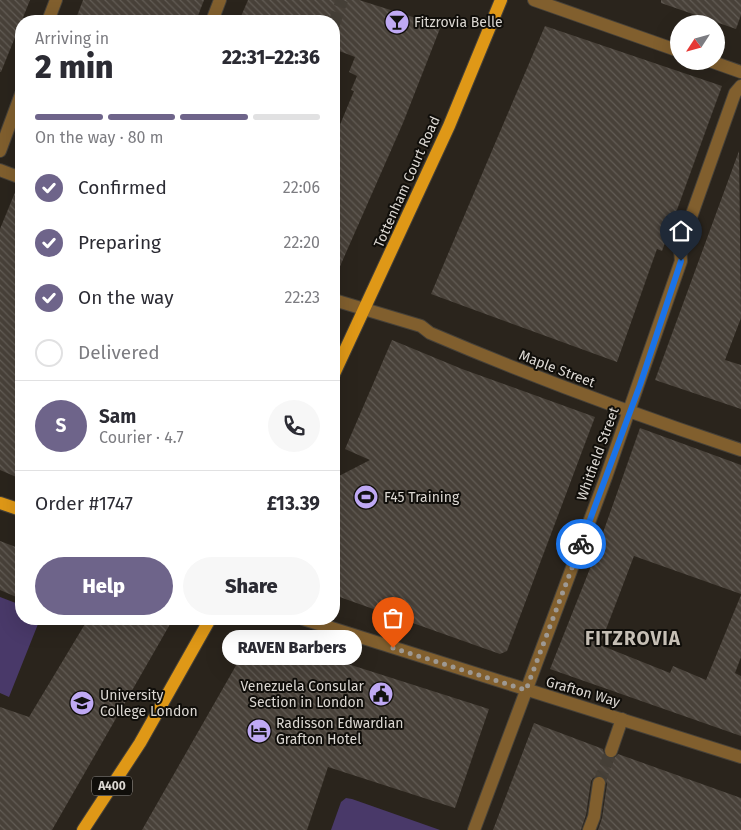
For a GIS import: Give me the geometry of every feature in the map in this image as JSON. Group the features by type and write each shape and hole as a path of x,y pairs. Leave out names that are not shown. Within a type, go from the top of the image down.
{"main road":[{"name":"Tottenham Court Road","path":"340,362 449,126 502,0"},
{"path":"0,503 15,508"},
{"name":"A400","path":"83,830 140,743 207,625"}],"street":[{"path":"50,15 56,0"},
{"path":"214,15 220,0"},
{"path":"534,0 670,47"},
{"path":"725,66 741,72"},
{"name":"Whitfield Street","path":"474,830 629,413 681,261 680,248 735,93 741,86"},
{"path":"0,151 15,110"},
{"path":"0,170 15,176"},
{"name":"Maple Street","path":"340,302 421,326 430,333 511,367 629,413 741,450"},
{"name":"Grafton Way","path":"322,625 741,757"},
{"path":"611,751 622,719"},
{"path":"589,830 594,817 600,783"}],"shaded area":[{"path":"0,597 15,603 15,625 38,625 9,697 0,693"},
{"path":"346,798 440,830 331,830 341,802"}],"building":[{"path":"0,0 30,0 24,15 15,15 15,37 0,72"},
{"path":"83,0 204,0 198,15 77,15"},
{"path":"248,0 359,0 441,26 403,123 340,266 340,125 354,91 351,90 357,76 349,72 355,57 340,51 340,15 242,15"},
{"path":"661,0 741,0 741,15 736,29 725,25 725,15 696,15 661,3"},
{"path":"545,26 670,68 670,70 722,86 662,251 657,249 617,362 431,294"},
{"path":"739,151 741,318 725,360 741,365 741,409 655,380"},
{"path":"15,192 15,476 0,470 0,229"},
{"path":"392,340 462,369 595,417 507,651 500,654 340,597 340,475 370,460 345,449"},
{"path":"640,428 741,465 741,594 634,556 600,645 670,673 673,666 706,680 741,595 741,657 735,673 741,676 741,736 550,669 593,561"},
{"path":"0,541 15,547 15,596 0,590"},
{"name":"University College London","path":"84,625 170,625 52,830 0,830 0,707 29,717"},
{"path":"257,635 489,709 455,808 328,767 307,830 142,830 250,641"},
{"path":"534,723 603,749 605,756 608,758 613,759 618,754 741,798 741,830 598,830 602,818 607,784 604,777 600,775 591,781 586,815 581,830 493,830"}],"tunnel":[{"path":"337,15 342,0"},
{"path":"599,783 611,751"}],"way so far":[{"path":"393,648 526,690 581,544"}],"place":[{"name":"Fitzrovia Belle","path":"397,22"},
{"name":"F45 Training","path":"366,497"},
{"name":"RAVEN Barbers","path":"393,648"},
{"name":"Venezuela Consular Section in London","path":"381,694"},
{"name":"University College London","path":"82,703"},
{"name":"Radisson Edwardian Grafton Hotel","path":"259,731"}],"district":[{"name":"FITZROVIA","path":"633,638"}],"route":[{"path":"581,544 640,385 681,261"}]}
